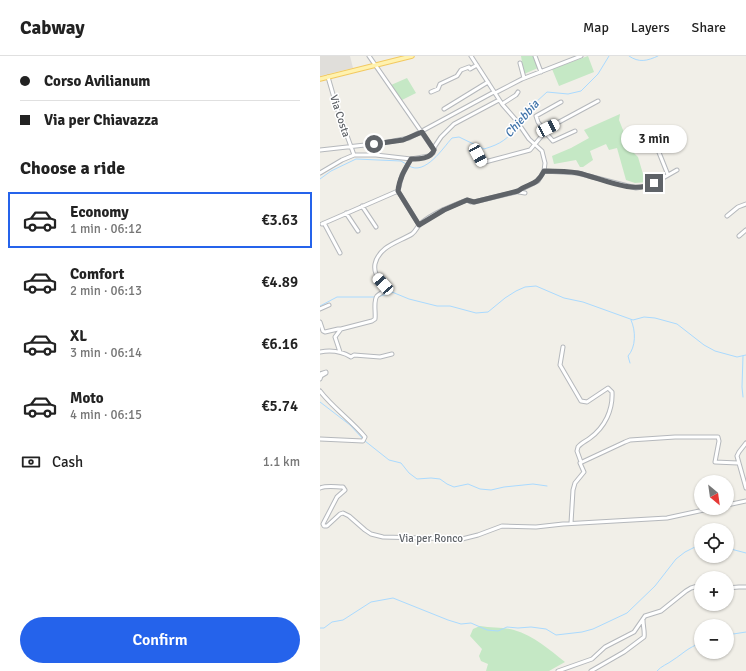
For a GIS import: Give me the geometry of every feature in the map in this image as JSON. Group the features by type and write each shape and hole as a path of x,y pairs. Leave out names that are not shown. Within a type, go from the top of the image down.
{"main road":[{"path":"320,79 412,56"}],"street":[{"path":"369,56 434,150"},
{"path":"320,322 323,331 325,332 374,320 376,318 377,297 385,289 375,273 375,264 379,255 395,242 415,232 419,225 444,210 467,200 474,202 518,191 538,181 544,171 545,163 542,151 529,139 521,126 499,100 471,56"},
{"path":"535,56 541,72"},
{"path":"320,150 403,140 422,132 494,92 524,78 581,56"},
{"path":"520,63 524,78"},
{"path":"431,92 438,89 440,84 457,76 461,70 469,67 470,69 477,66"},
{"name":"Via Costa","path":"328,77 354,156"},
{"path":"444,109 488,82"},
{"path":"502,104 518,92"},
{"path":"320,173 342,160 354,156 376,155 410,160 432,155 441,137 454,124 499,100"},
{"path":"474,147 482,162 530,150 548,128 598,101"},
{"path":"561,102 536,116 538,122 553,141 575,131"},
{"path":"656,145 668,175"},
{"path":"410,160 400,181 398,191 419,225"},
{"path":"544,171 577,173 636,188 649,186 677,170"},
{"path":"340,253 323,224 398,191"},
{"path":"518,191 525,193"},
{"path":"727,216 738,207 746,204"},
{"path":"362,206 376,228"},
{"path":"346,213 358,231"},
{"path":"739,236 746,230"},
{"path":"320,309 329,305"},
{"path":"340,352 335,337 341,329"},
{"path":"564,347 560,365 581,401 587,402 608,388 612,392 611,408 607,418 594,435 578,447 577,451 582,462 581,465 584,472 573,490 571,523"},
{"path":"320,352 340,352 351,357 354,355 380,357 392,354"},
{"path":"320,374 326,372 320,379"},
{"path":"320,390 330,403 349,419 365,436 364,440 320,439"},
{"path":"582,462 630,440 703,436 715,437 719,439 715,462 738,464"},
{"path":"746,443 738,452 737,456 738,464 746,488"},
{"name":"Via per Ronco","path":"320,488 343,487 345,490 333,505 323,524 324,526 327,526 337,516 343,513 349,516 364,530 383,538 462,539 502,526 536,527 571,523 667,518 694,512"},
{"path":"734,503 746,501"},
{"path":"558,671 592,659 605,647 634,632 645,616 666,608 691,588 694,587"},
{"path":"734,587 746,588"},
{"path":"591,671 624,652 644,637 645,633 643,628 643,620"}],"shaded area":[{"path":"320,56 350,56 353,68 320,76"}],"green space":[{"path":"521,56 534,56 538,68 524,74"},
{"path":"588,56 594,72 559,86 552,69"},
{"path":"407,78 416,93 402,100 391,85"},
{"path":"620,114 619,120 625,135 630,141 632,151 638,157 647,182 635,183 626,180 617,148 609,150 606,144 590,151 593,160 583,167 580,167 576,160 554,164 552,156 589,138 584,130"},
{"path":"480,626 514,630 541,644 565,662 549,671 486,671 488,664 481,661 479,656 482,649 470,636 473,629"}],"waterway":[{"name":"Chiebbia","path":"519,122 535,103 547,92 568,94 581,91 598,74 609,56"},
{"name":"Chiebbia","path":"629,56 636,60 650,59 658,56"},
{"name":"Chiebbia","path":"409,166 415,168 427,164 439,154 452,138 459,137 484,149 504,140 518,125"},
{"name":"Chiebbia","path":"320,179 331,171 356,159 401,161 406,164"},
{"path":"378,297 392,292 409,299 437,306 450,306 476,313 488,312 516,291 525,287 536,286 564,298 583,302 633,320 644,317 655,318 677,324 704,345 715,351 737,357 746,355"},
{"path":"320,306 337,297 375,297"},
{"path":"630,363 628,356 634,344 634,329 631,320"},
{"path":"743,356 743,397"},
{"path":"320,402 350,425 363,439"},
{"path":"365,441 389,460 401,463 409,473 417,479 440,479 454,487 468,484 480,489 491,490 533,484 547,486"},
{"path":"320,628 324,628 332,622 343,620 371,602 393,598 448,620 461,624 471,623 487,630 498,631 507,627 531,627 546,629 556,635 582,632 593,629 627,613 655,586 676,559 694,548"},
{"path":"734,550 746,553"},
{"path":"734,634 746,632"},
{"path":"657,671 694,646"}],"route":[{"path":"374,144 403,140 422,132 434,150 432,155 411,159 402,175 399,185 398,191 419,225 430,217 458,203 467,200 471,202 488,200 495,196 518,191 538,181 544,171 577,173 636,188 649,186 654,183"}]}
